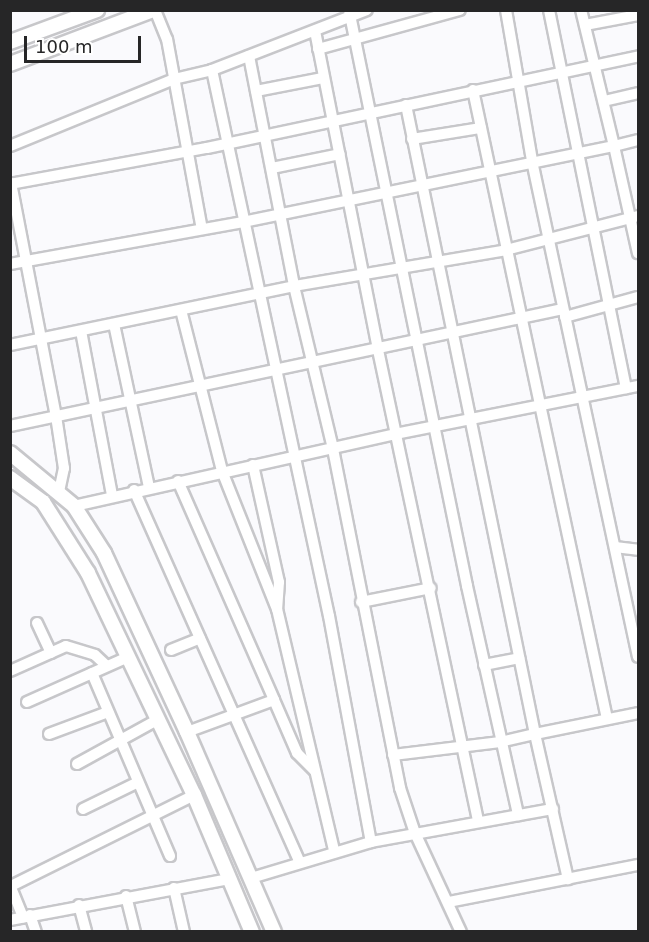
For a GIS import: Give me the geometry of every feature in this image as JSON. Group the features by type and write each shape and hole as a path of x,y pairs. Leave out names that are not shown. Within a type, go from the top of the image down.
{"main road":[{"path":"10,42 97,10"},
{"path":"10,64 154,10"},
{"path":"10,453 74,506 104,553 188,732 273,932"},
{"path":"10,478 43,502 58,521 128,657 194,795 252,932"}],"street":[{"path":"154,10 165,32 202,229"},
{"path":"10,146 174,79 213,69 315,31 351,13 367,10"},
{"path":"318,49 460,10"},
{"path":"506,10 532,161 639,657"},
{"path":"549,10 580,153 626,388"},
{"path":"581,10 614,147 634,217 639,253"},
{"path":"351,13 416,341 500,742 518,814"},
{"path":"585,24 639,15"},
{"path":"315,31 395,434 431,588 478,821"},
{"path":"249,56 273,168 294,286 333,448 361,602 393,755 415,833 461,932"},
{"path":"59,492 64,468 56,416 11,184 226,144 518,82 595,63 639,56"},
{"path":"213,69 226,144 294,456 372,842"},
{"path":"256,92 323,78"},
{"path":"473,90 607,719"},
{"path":"604,101 639,93"},
{"path":"406,105 420,185 439,261 451,333 473,418 519,658 568,879"},
{"path":"412,139 481,128"},
{"path":"10,264 243,222 639,140"},
{"path":"273,168 340,154"},
{"path":"10,345 294,286 506,250 634,217"},
{"path":"10,426 276,373 522,318 564,313 639,297"},
{"path":"181,310 199,388 222,471 277,609 334,851"},
{"path":"114,324 134,402 149,487"},
{"path":"81,331 112,495"},
{"path":"74,506 178,480 584,395 639,386"},
{"path":"253,465 279,582 277,609"},
{"path":"178,480 297,753 315,771"},
{"path":"134,490 236,713 299,861"},
{"path":"615,547 639,550"},
{"path":"361,602 431,588"},
{"path":"628,607 639,612"},
{"path":"37,623 51,653"},
{"path":"171,650 200,638"},
{"path":"10,671 66,646 77,648 107,666"},
{"path":"27,702 128,657"},
{"path":"484,665 519,658"},
{"path":"92,673 170,856"},
{"path":"188,732 274,700"},
{"path":"49,735 108,712"},
{"path":"393,755 500,742 639,713"},
{"path":"77,764 157,720"},
{"path":"83,809 138,782"},
{"path":"36,932 11,885 194,795"},
{"path":"251,878 299,861 372,842 553,809"},
{"path":"448,902 639,866"},
{"path":"10,920 79,904 229,879"},
{"path":"174,888 184,932"},
{"path":"126,896 135,932"},
{"path":"79,904 86,932"}]}
